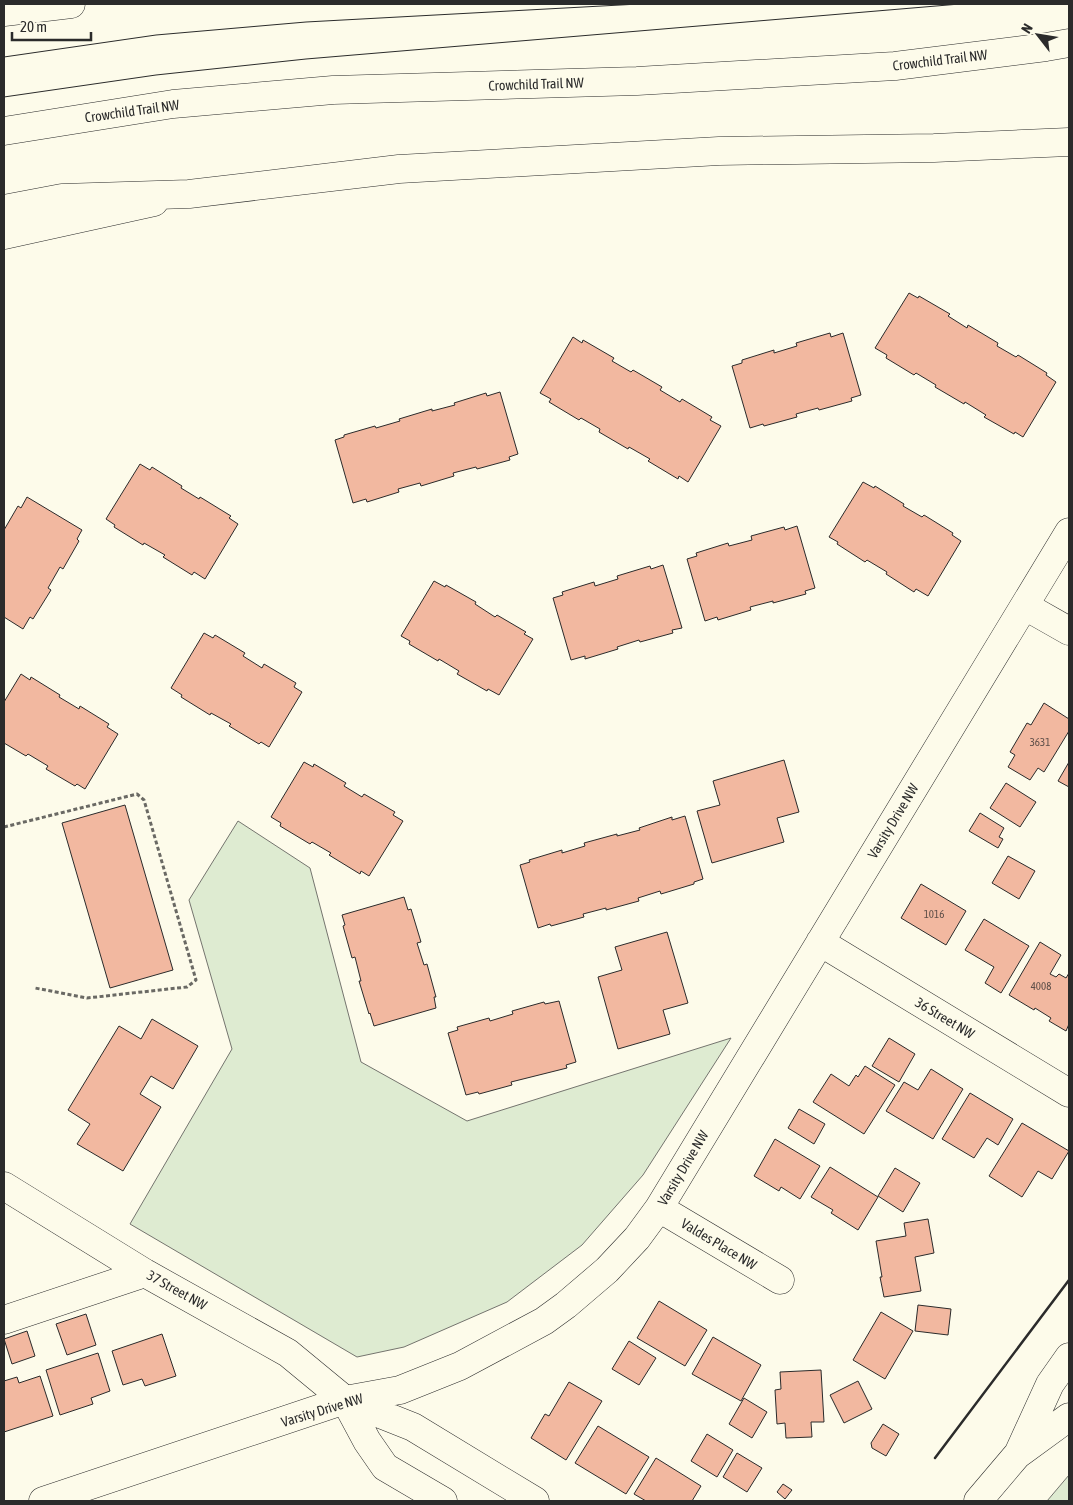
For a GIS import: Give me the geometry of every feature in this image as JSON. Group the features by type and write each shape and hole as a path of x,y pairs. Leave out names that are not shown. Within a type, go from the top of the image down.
{"main road":[{"path":"4,12 71,4"},
{"name":"Crowchild Trail NW","path":"4,131 173,104 333,90 637,82 895,66 1069,43"},
{"path":"4,209 62,198 189,194 399,169 719,151 934,148 1069,142"},
{"path":"4,235 189,194"},
{"name":"Varsity Drive NW","path":"43,1501 345,1400 400,1390 460,1366 544,1321 607,1270 637,1238 659,1208 1026,606 1069,532"},
{"path":"1026,606 1069,631"},
{"name":"36 Street NW","path":"820,942 1069,1093"},
{"name":"37 Street NW","path":"4,1186 145,1273 288,1353 345,1400 412,1427 535,1501"},
{"name":"Valdes Place NW","path":"659,1208 780,1280"},
{"path":"4,1320 145,1273"},
{"path":"1017,1455 1050,1384 1069,1357"},
{"name":"37 Street NW","path":"345,1400 367,1441 385,1467 443,1501"},
{"path":"978,1501 1017,1455 1069,1418"}],"path":[{"path":"4,827 137,794 144,800 196,980 187,987 87,998 35,988"}],"green space":[{"path":"238,821 310,868 361,1062 467,1121 731,1038 643,1175 582,1245 507,1302 404,1347 357,1357 130,1224 232,1049 189,900"},
{"path":"1069,1475 1069,1501 1047,1501"}],"building":[{"path":"909,293 918,298 919,296 950,314 948,316 967,328 968,325 998,343 997,346 1016,357 1018,355 1047,373 1046,375 1056,382 1023,437 984,417 986,415 935,387 936,385 916,373 914,375 886,358 887,355 875,348"},
{"path":"830,333 831,337 843,333 861,395 851,398 852,401 819,410 818,408 796,414 797,417 750,428 732,366 742,363 742,360 774,350 774,353 797,346 796,343"},
{"path":"573,337 582,343 583,340 614,358 612,361 631,372 633,370 662,387 660,390 680,402 682,399 712,417 710,420 721,426 688,482 679,476 678,479 648,461 650,459 599,432 600,429 581,418 579,420 549,402 551,399 540,393"},
{"path":"500,392 518,454 509,457 510,460 453,473 454,476 421,486 420,483 398,489 399,492 367,502 366,499 353,503 335,440 344,437 344,435 400,421 399,419 432,409 432,411 455,405 454,403 486,393 487,396"},
{"path":"140,464 150,470 152,467 182,486 181,488 231,516 229,518 238,524 205,579 194,572 192,575 163,557 165,555 144,543 143,545 114,527 115,525 106,519"},
{"path":"863,482 874,488 875,486 922,517 924,515 953,533 952,535 961,541 928,596 916,589 914,592 886,574 887,572 867,560 865,562 829,537"},
{"path":"27,497 82,530 77,539 79,541 63,569 60,567 48,588 51,590 33,619 30,617 23,629 4,617 4,530 18,506 21,508"},
{"path":"797,526 815,588 805,591 806,594 750,607 751,610 718,620 717,617 705,621 687,559 697,556 696,553 728,543 729,546 752,540 751,536 784,527 785,530"},
{"path":"663,565 682,628 672,630 673,633 640,642 639,640 617,647 618,649 585,659 585,656 571,660 553,598 563,595 562,592 594,582 595,586 618,579 617,576 650,566 651,569"},
{"path":"434,581 445,587 446,585 476,602 475,604 495,617 497,615 526,632 524,634 533,639 499,695 488,689 487,691 457,674 459,671 409,644 410,641 401,636"},
{"path":"204,633 213,638 215,635 245,653 243,656 262,668 264,664 296,683 294,687 302,692 269,747 261,742 259,744 229,726 231,724 211,713 210,715 181,697 182,695 171,688"},
{"path":"21,674 30,680 31,677 79,709 80,706 109,724 107,727 118,734 85,789 77,784 75,786 46,769 48,766 4,743 4,702"},
{"path":"1044,703 1069,719 1069,731 1044,772 1038,768 1030,780 1008,767 1015,755 1010,752 1027,723 1031,725"},
{"path":"784,760 799,812 777,818 784,842 712,863 697,811 720,805 713,781"},
{"path":"304,762 313,767 314,764 346,783 344,786 362,797 364,794 395,812 393,815 403,821 369,876 361,871 360,874 329,855 331,853 312,842 310,844 280,826 281,823 271,817"},
{"path":"1069,762 1069,787 1058,781"},
{"path":"1006,783 1036,802 1020,827 990,808"},
{"path":"125,805 173,970 110,988 62,823"},
{"path":"980,813 1004,828 999,837 1003,839 998,848 969,831"},
{"path":"685,816 703,879 694,882 694,884 661,894 660,891 638,898 639,901 583,914 584,917 538,928 520,865 530,862 529,860 562,850 562,853 585,846 584,843 640,830 639,828 672,817 672,820"},
{"path":"1008,856 1035,871 1019,899 992,883"},
{"path":"921,884 966,911 946,945 901,918"},
{"path":"404,897 408,910 411,909 421,942 417,943 424,965 427,964 436,997 434,997 436,1008 374,1026 359,981 361,981 355,957 352,958 343,926 345,925 342,915"},
{"path":"984,919 1029,946 1001,993 985,983 994,967 965,950"},
{"path":"667,932 688,1003 663,1010 670,1034 618,1049 598,977 622,970 615,947"},
{"path":"1040,942 1061,955 1050,974 1056,977 1059,974 1066,978 1069,973 1069,1024 1066,1031 1049,1021 1051,1018 1009,995"},
{"path":"559,1001 576,1062 566,1065 567,1068 511,1082 512,1085 479,1094 478,1092 466,1095 448,1033 458,1030 457,1027 489,1018 490,1021 513,1014 512,1011 544,1002 545,1004"},
{"path":"152,1019 198,1046 173,1089 151,1076 140,1094 161,1107 123,1171 77,1144 90,1124 68,1110 119,1026 141,1039"},
{"path":"889,1038 915,1054 899,1082 872,1066"},
{"path":"865,1066 895,1085 864,1134 813,1102 831,1074 849,1086"},
{"path":"931,1069 963,1089 933,1139 886,1111 904,1082 918,1090"},
{"path":"970,1093 1013,1119 998,1145 987,1138 974,1158 942,1139"},
{"path":"799,1109 825,1124 814,1144 788,1128"},
{"path":"1022,1123 1069,1151 1052,1179 1038,1171 1022,1197 989,1176"},
{"path":"775,1139 820,1166 800,1199 781,1187 779,1191 754,1176"},
{"path":"830,1167 878,1197 858,1230 831,1213 833,1210 811,1197"},
{"path":"895,1168 920,1183 903,1212 878,1196"},
{"path":"928,1219 934,1253 915,1257 921,1291 884,1297 876,1241 906,1236 904,1223"},
{"path":"659,1301 707,1330 685,1366 637,1338"},
{"path":"918,1305 951,1309 948,1335 915,1331"},
{"path":"881,1312 913,1331 885,1379 853,1360"},
{"path":"86,1314 96,1345 67,1355 56,1324"},
{"path":"27,1331 35,1356 12,1364 4,1339"},
{"path":"162,1334 176,1376 145,1386 142,1379 123,1385 112,1351"},
{"path":"713,1337 761,1365 741,1401 692,1374"},
{"path":"629,1341 656,1358 639,1385 612,1369"},
{"path":"98,1353 110,1391 91,1398 93,1404 60,1415 46,1370"},
{"path":"821,1370 824,1422 811,1422 812,1437 786,1438 785,1423 777,1424 775,1390 781,1389 780,1372"},
{"path":"40,1376 53,1416 4,1432 4,1381 17,1377 19,1383"},
{"path":"858,1381 872,1409 844,1423 830,1395"},
{"path":"569,1382 602,1401 566,1460 531,1438 545,1414 549,1416"},
{"path":"744,1398 767,1412 752,1438 729,1424"},
{"path":"883,1424 899,1434 886,1456 872,1448 871,1443"},
{"path":"598,1426 649,1457 626,1494 575,1463"},
{"path":"707,1434 733,1450 717,1477 691,1461"},
{"path":"737,1453 762,1468 747,1492 723,1477"},
{"path":"656,1458 701,1486 692,1501 646,1501 634,1494"},
{"path":"783,1484 792,1490 785,1499 777,1492"}],"tram line":[{"path":"4,57 156,35 306,22 639,4"},
{"path":"4,97 156,75 306,59 960,4"}],"wall":[{"path":"935,1458 1069,1280"}]}
